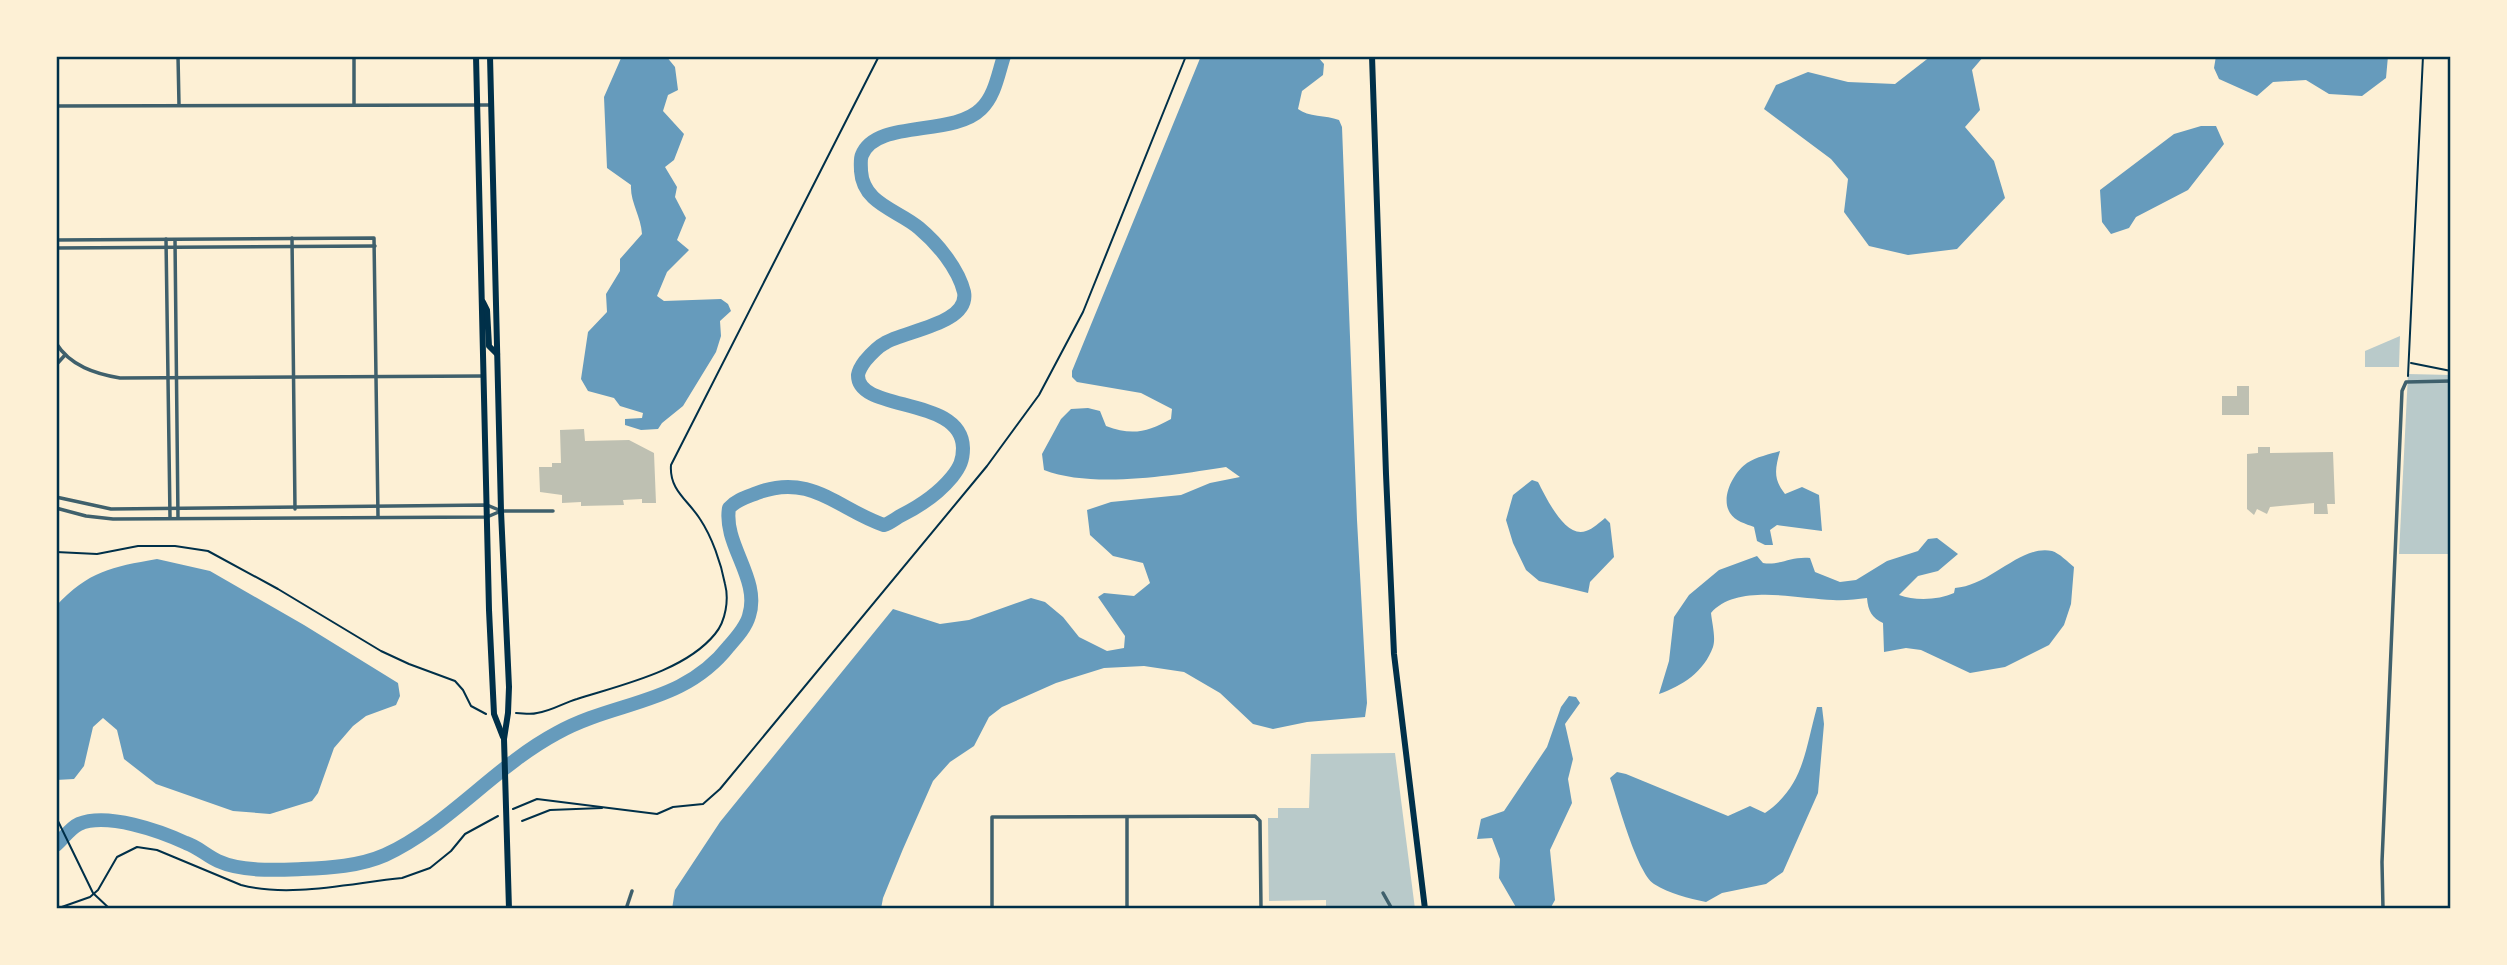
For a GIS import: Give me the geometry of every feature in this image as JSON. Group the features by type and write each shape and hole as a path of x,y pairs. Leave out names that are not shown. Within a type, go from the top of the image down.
{"main road":[{"path":"476,56 494,714 504,739"},
{"path":"490,56 501,511 509,687 504,739 509,909"},
{"path":"1373,56 1387,514 1394,653 1425,909"},
{"path":"482,300 487,310 489,346 497,354"}],"street":[{"path":"178,56 179,105"},
{"path":"354,56 354,105"},
{"path":"56,106 491,105"},
{"path":"292,238 295,517"},
{"path":"56,240 374,238 378,516"},
{"path":"166,239 170,518"},
{"path":"175,239 178,518"},
{"path":"56,248 374,246"},
{"path":"56,343 58,351 82,367 98,374 120,378 484,376"},
{"path":"56,365 65,355"},
{"path":"2383,909 2382,862 2402,391 2406,382 2451,381"},
{"path":"56,496 111,509 487,505 501,511 553,511"},
{"path":"56,508 86,516 113,519 488,517 501,511"},
{"path":"992,909 992,817 1255,816 1259,819 1261,909"},
{"path":"1127,909 1128,818"},
{"path":"626,909 632,891"},
{"path":"1383,893 1392,909"}],"path":[{"path":"518,713 531,714 551,710 636,680 696,652 717,633 726,609 724,578 700,518 672,483 671,466 879,56"},
{"path":"56,909 93,894 117,857 138,847 157,850 241,885 287,890 418,874 441,860 473,828 532,800 657,814 673,807 695,806 711,799 945,518 1021,422 1083,312 1186,56"},
{"path":"2410,373 2423,56"},
{"path":"2410,363 2451,371"},
{"path":"56,552 97,554 138,546 175,546 208,551 381,650 455,681 477,711 494,714"},
{"path":"522,821 550,810 607,807"},
{"path":"56,817 93,894 110,909"}],"shaded area":[{"path":"2400,336 2399,367 2365,367 2365,351"},
{"path":"2408,374 2451,375 2451,554 2399,554"},
{"path":"1395,753 1415,909 1326,909 1326,900 1269,901 1268,818 1278,818 1278,808 1309,808 1311,754"}],"water":[{"path":"622,56 666,56 675,67 678,90 668,95 663,111 684,134 674,160 665,167 677,187 675,197 686,218 677,240 689,250 667,272 657,296 664,301 721,299 728,304 731,311 720,321 721,336 716,352 683,406 658,429 641,430 625,425 625,419 642,418 643,413 620,406 614,398 588,391 581,379 588,332 607,312 606,294 620,271 620,259 642,234 631,185 607,168 604,97"},
{"path":"1201,56 1317,56 1324,64 1323,75 1302,91 1298,109 1339,120 1342,127 1367,703 1365,717 1307,722 1273,729 1253,724 1220,693 1184,672 1144,666 1104,668 1056,683 1002,707 989,717 974,746 950,762 933,781 883,898 881,909 672,909 675,890 720,822 893,609 940,624 969,620 1031,598 1045,602 1063,617 1079,637 1107,651 1124,648 1125,636 1098,597 1104,593 1134,596 1150,583 1143,563 1113,556 1090,535 1087,510 1111,502 1181,495 1210,483 1240,477 1226,467 1134,479 1086,479 1044,470 1042,454 1061,419 1071,409 1088,408 1100,411 1106,426 1132,432 1147,430 1171,419 1172,409 1141,393 1077,382 1072,377 1072,371"},
{"path":"1931,56 1984,56 1972,70 1980,110 1965,127 1994,161 2005,198 1957,249 1908,255 1869,246 1844,212 1848,179 1831,159 1764,109 1776,85 1808,72 1848,82 1895,84"},
{"path":"2216,56 2388,56 2386,78 2362,96 2329,94 2306,80 2273,82 2257,96 2219,79 2214,68"},
{"path":"2201,126 2216,126 2224,144 2188,190 2136,217 2129,228 2111,234 2102,222 2100,190 2174,134"},
{"path":"1780,451 1776,469 1778,483 1785,494 1802,487 1819,495 1822,531 1777,525 1770,530 1773,545 1765,545 1757,541 1754,527 1732,516 1727,507 1728,493 1737,472 1747,463"},
{"path":"1532,480 1538,482 1557,515 1571,529 1586,531 1605,518 1610,523 1614,557 1590,582 1588,593 1539,581 1526,570 1506,520 1513,495"},
{"path":"1937,538 1958,554 1938,571 1918,576 1899,595 1919,599 1948,595 1954,593 1955,588 1968,586 2017,559 2040,550 2055,552 2074,567 2071,604 2064,625 2049,645 2005,667 1970,673 1921,650 1906,648 1884,652 1883,623 1871,614 1867,598 1837,600 1752,595 1722,604 1711,613 1714,643 1704,664 1684,682 1659,694 1669,661 1674,617 1689,595 1719,570 1757,556 1763,563 1769,564 1810,558 1815,572 1840,582 1856,580 1887,561 1918,551 1928,539"},
{"path":"157,559 210,571 398,683 400,696 396,705 366,716 353,726 334,748 318,793 312,801 270,814 233,811 156,784 124,759 117,730 103,718 93,727 84,766 74,779 56,780 56,606 79,585 102,572"},
{"path":"1569,696 1576,697 1580,703 1565,724 1573,759 1568,779 1572,803 1550,850 1555,900 1550,909 1517,909 1499,878 1500,859 1492,838 1477,839 1481,819 1504,811 1547,747 1561,707"},
{"path":"1817,707 1822,707 1824,724 1818,793 1783,872 1766,884 1722,893 1706,902 1673,893 1654,884 1647,877 1634,851 1610,778 1617,772 1626,774 1728,816 1750,806 1765,813 1788,791 1795,779 1806,752"}],"building":[{"path":"2237,386 2249,386 2249,415 2222,415 2222,396 2237,396"},
{"path":"584,429 585,441 629,440 654,453 656,503 642,503 642,499 623,500 624,505 581,506 581,502 562,503 562,495 540,492 539,467 552,467 552,463 561,463 560,430"},
{"path":"2258,447 2270,447 2270,453 2333,452 2335,504 2327,504 2328,514 2314,514 2314,503 2270,507 2267,514 2257,509 2254,515 2247,509 2247,454 2258,453"}],"waterway":[{"path":"56,845 79,824 104,820 133,824 162,833 227,865 249,869 334,867 365,862 385,855 430,828 513,762 557,733 579,722 670,691 711,665 732,643 749,616 750,589 729,522 729,508 735,503 757,493 793,487 824,496 884,525 935,494 952,477 960,463 963,448 958,431 946,420 929,412 874,395 862,387 858,375 865,361 882,345 934,325 957,312 963,303 964,292 952,265 933,241 868,191 863,182 861,158 870,144 883,137 953,123 968,118 981,109 993,91 1004,56"}]}
